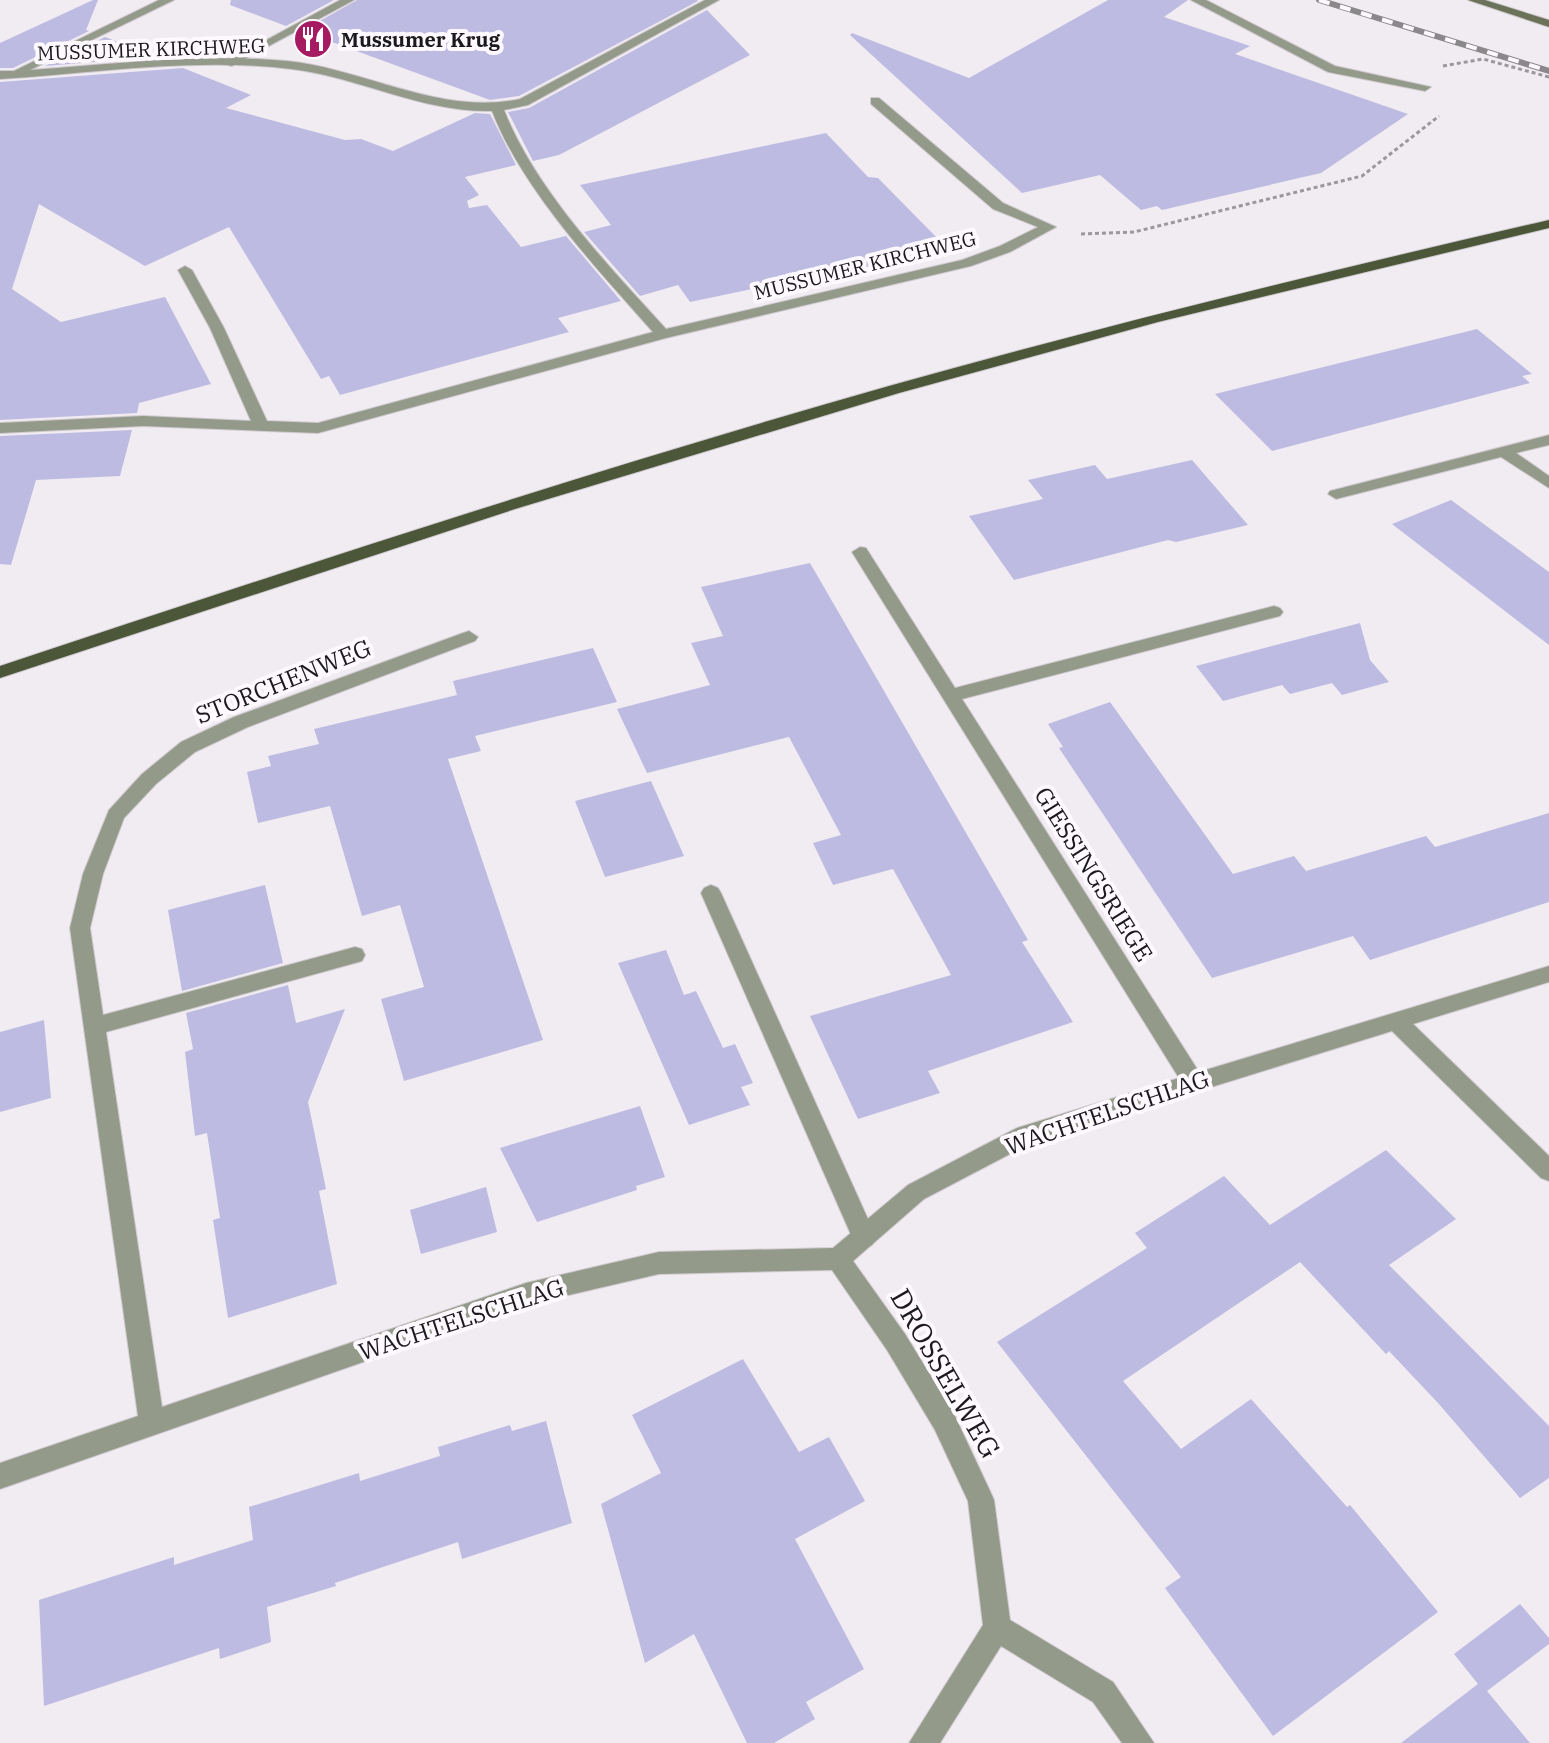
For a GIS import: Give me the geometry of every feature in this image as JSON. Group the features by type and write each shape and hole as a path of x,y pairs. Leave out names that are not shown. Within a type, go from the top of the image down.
{"main road":[{"path":"0,672 655,461 1019,354 1234,298 1549,224"}],"street":[{"path":"5,75 168,0"},
{"path":"228,64 348,0"},
{"path":"663,334 578,239 503,125 498,110 524,102 713,0"},
{"path":"1197,0 1332,69 1425,87"},
{"path":"1474,0 1549,24"},
{"name":"MUSSUMER KIRCHWEG","path":"5,75 272,64 328,71 473,110 498,110"},
{"name":"MUSSUMER KIRCHWEG","path":"875,101 998,206 1049,227"},
{"name":"MUSSUMER KIRCHWEG","path":"0,428 143,421 318,428 663,334 966,263 1005,249 1049,227"},
{"path":"185,270 217,328 262,427"},
{"path":"1336,494 1549,440"},
{"path":"1504,452 1549,483"},
{"name":"GIESSINGSRIEGE","path":"860,552 1193,1081"},
{"path":"951,695 1274,612"},
{"name":"STORCHENWEG","path":"152,1424 80,928 93,874 116,815 149,779 188,747 241,722 469,637"},
{"path":"711,893 864,1237"},
{"path":"93,1027 355,955"},
{"name":"WACHTELSCHLAG","path":"0,1476 526,1294 659,1263 838,1259 916,1192 1025,1135 1549,974"},
{"path":"1396,1021 1549,1171"},
{"name":"DROSSELWEG","path":"838,1259 896,1342 944,1421 981,1500 997,1628"},
{"path":"923,1743 997,1628 1103,1692 1140,1743"}],"path":[{"path":"1049,227 1091,236 1134,232 1362,176 1443,112 1425,87 1432,70 1450,63 1483,59 1549,77"}],"building":[{"path":"98,0 86,30 89,31 13,68 0,68 0,43"},
{"path":"231,0 334,0 286,26 230,5"},
{"path":"357,0 698,1 519,96 490,100 302,31"},
{"path":"1108,0 1188,0 1164,17 1250,46 1235,54 1408,114 1321,173 1162,210 1157,206 1141,210 1100,175 1022,193 850,35 852,33 969,78"},
{"path":"707,10 750,55 559,155 533,161 508,112 529,108"},
{"path":"105,37 156,57 45,66"},
{"path":"183,68 251,95 226,108 345,140 361,139 393,151 475,113 490,114 516,165 465,177 479,195 467,201 469,208 487,205 521,247 566,236 621,301 558,318 569,332 340,395 329,376 321,379 229,227 145,266 39,204 12,289 61,322 165,297 211,384 139,403 137,413 0,420 0,82"},
{"path":"826,133 868,177 878,178 947,248 779,287 776,284 690,302 678,285 640,296 584,232 611,225 580,185"},
{"path":"1477,329 1532,374 1522,376 1530,383 1272,451 1215,394"},
{"path":"132,430 120,476 36,480 11,565 0,564 0,436"},
{"path":"1192,460 1248,525 1176,542 1168,540 1014,580 969,516 1043,499 1028,480 1095,465 1107,479"},
{"path":"1451,500 1549,572 1549,645 1392,524"},
{"path":"810,563 1028,940 1022,942 1073,1022 928,1071 940,1093 858,1119 810,1016 951,975 893,869 833,885 813,843 841,835 789,737 647,773 617,709 710,685 691,643 723,636 701,587"},
{"path":"1360,623 1370,660 1389,682 1342,695 1332,683 1290,694 1282,685 1223,701 1196,666"},
{"path":"593,648 617,702 475,736 481,751 448,759 543,1040 404,1081 381,999 424,987 400,905 362,916 330,806 258,823 247,772 271,766 268,756 319,744 314,729 457,695 453,681"},
{"path":"1110,702 1233,874 1294,856 1306,871 1426,836 1435,847 1549,813 1549,902 1370,960 1353,936 1212,978 1059,748 1063,747 1048,724"},
{"path":"651,781 684,856 605,877 575,801"},
{"path":"265,885 283,963 182,991 168,910"},
{"path":"666,950 684,995 696,991 723,1048 735,1044 753,1083 741,1087 750,1105 689,1125 618,963"},
{"path":"288,985 296,1023 345,1009 308,1102 326,1189 319,1191 337,1284 228,1318 213,1220 220,1218 207,1133 195,1136 185,1052 193,1049 186,1013"},
{"path":"44,1020 51,1098 0,1112 0,1032"},
{"path":"640,1106 665,1177 636,1186 637,1190 537,1222 500,1148"},
{"path":"1386,1150 1456,1219 1389,1265 1549,1426 1549,1478 1520,1498 1438,1403 1389,1351 1386,1354 1300,1262 1123,1381 1181,1449 1251,1399 1347,1507 1350,1505 1438,1612 1273,1736 1165,1588 1181,1577 997,1342 1147,1248 1135,1233 1224,1176 1270,1225"},
{"path":"486,1187 497,1232 421,1254 410,1210"},
{"path":"743,1359 799,1452 829,1437 865,1501 795,1539 864,1669 806,1702 815,1719 774,1743 747,1743 694,1634 645,1663 601,1504 661,1473 632,1415"},
{"path":"546,1421 572,1523 462,1559 458,1542 335,1583 336,1586 267,1607 271,1642 220,1659 219,1648 44,1706 39,1600 174,1557 174,1565 253,1540 249,1507 359,1473 360,1481 440,1456 438,1447 510,1425 512,1431"},
{"path":"1520,1604 1549,1638 1549,1644 1487,1691 1530,1743 1401,1743 1478,1684 1454,1654"}],"railway":[{"path":"1319,0 1549,71"}],"place":[{"name":"Mussumer Krug","path":"313,39"}]}
